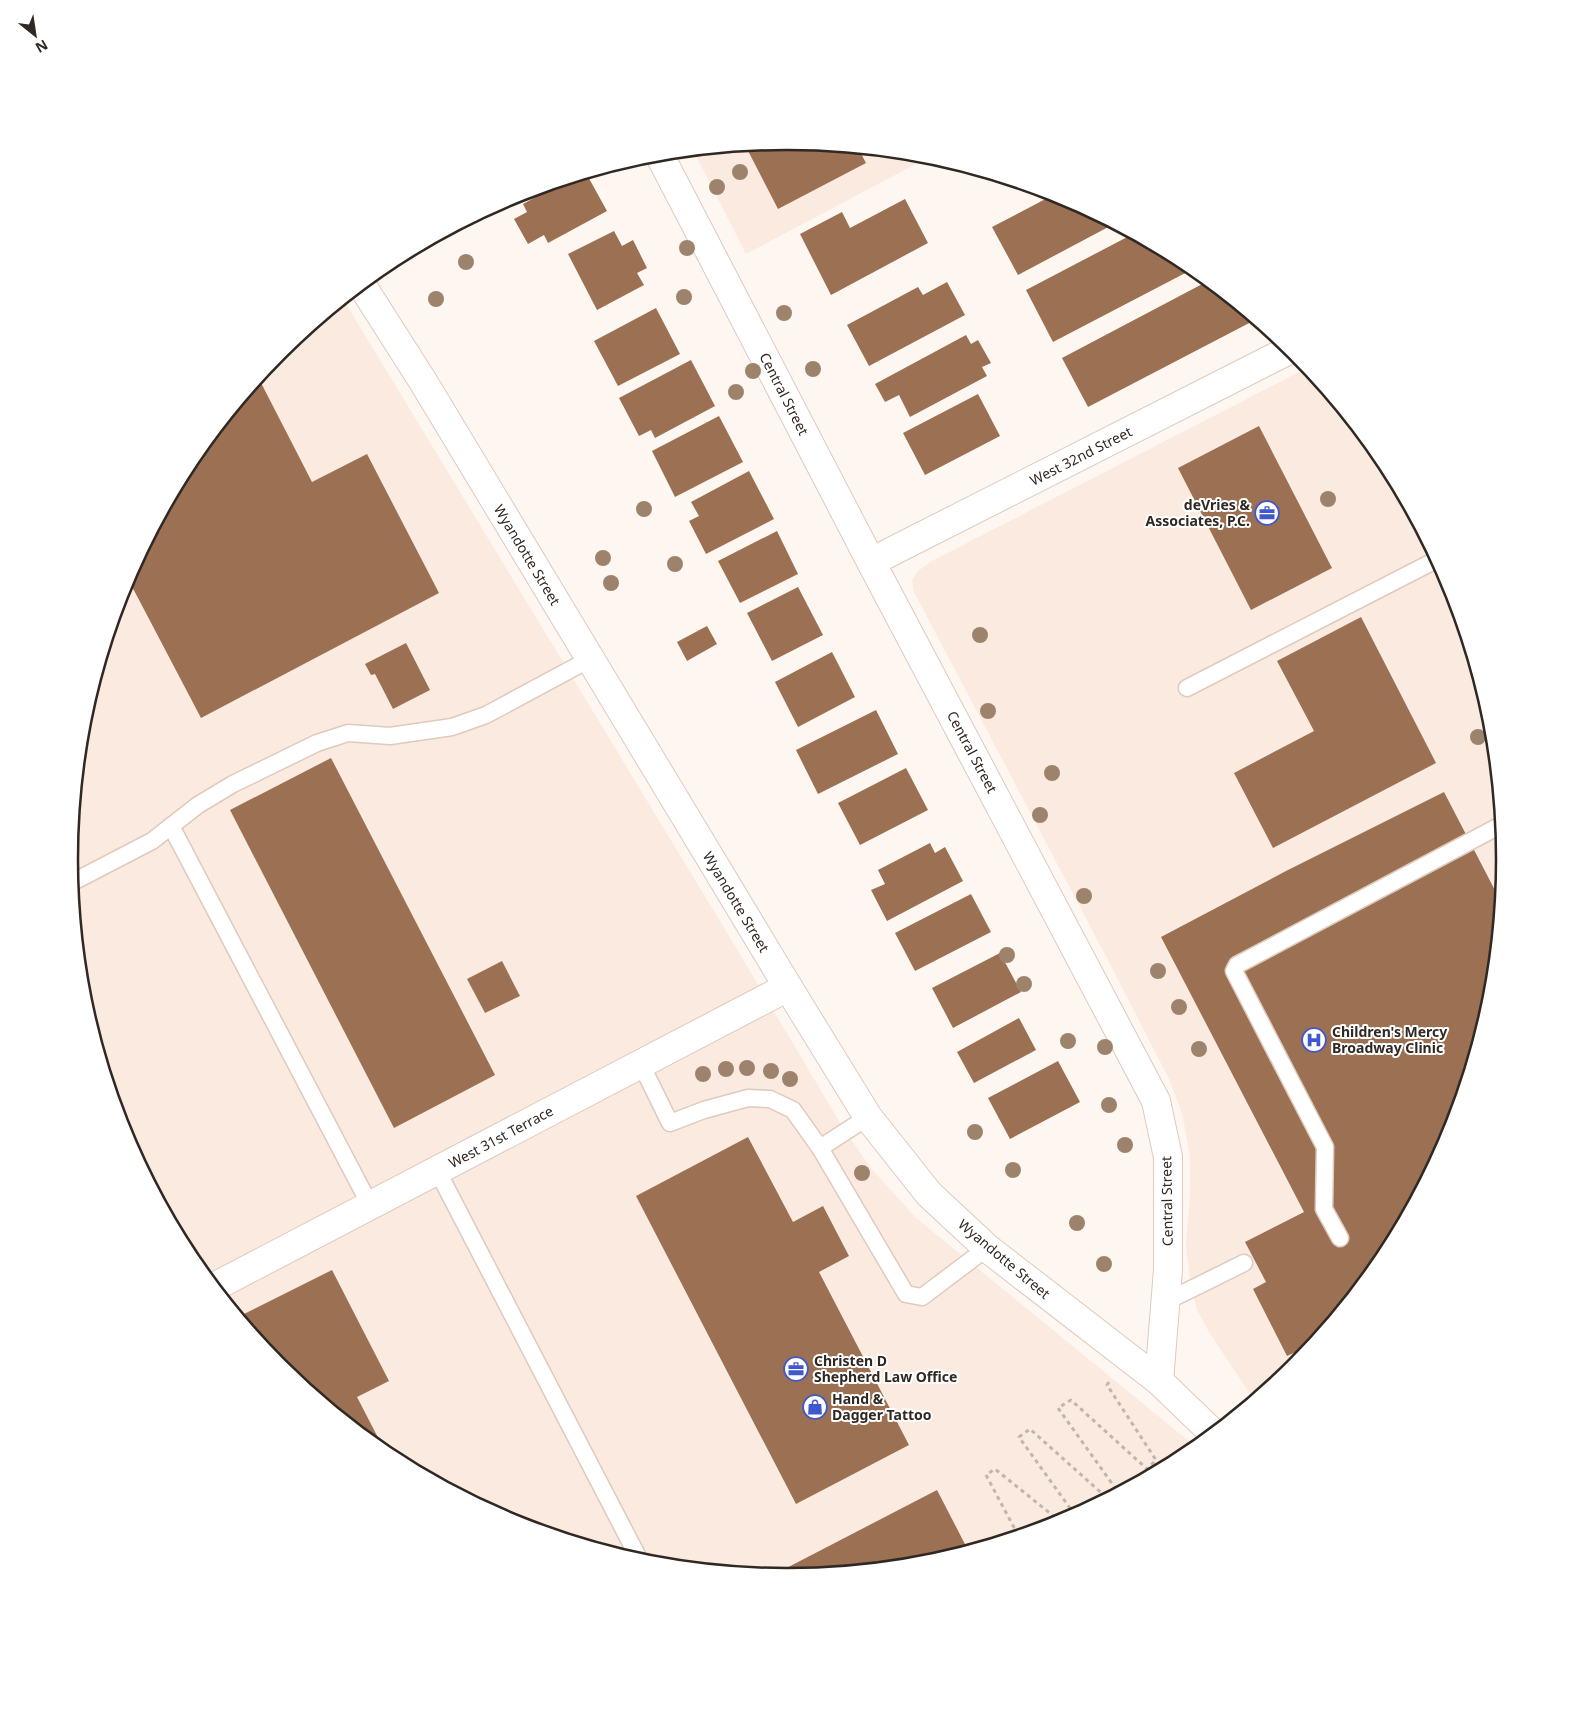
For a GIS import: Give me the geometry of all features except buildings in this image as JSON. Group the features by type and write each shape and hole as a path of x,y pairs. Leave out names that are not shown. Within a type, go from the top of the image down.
{"street":[{"name":"Central Street","path":"663,161 1156,1101 1168,1157 1168,1270 1159,1381"},
{"name":"Wyandotte Street","path":"365,290 424,383 868,1117 929,1194 987,1248 1159,1381 1208,1428"},
{"name":"West 32nd Street","path":"872,562 1283,353"},
{"name":"West 31st Terrace","path":"219,1284 788,987"}],"lane":[{"path":"1187,688 1430,563"},
{"path":"78,879 152,841 198,805 233,784 317,743 348,733 390,736 452,727 486,715 590,659"},
{"path":"171,826 370,1205"},
{"path":"1340,1238 1324,1209 1325,1147 1234,971 1237,964 1495,828"},
{"path":"641,1064 670,1123 704,1110 748,1098 770,1099 792,1110 820,1148 906,1294 922,1297 987,1248"},
{"path":"820,1148 868,1117"},
{"path":"438,1170 635,1551"},
{"path":"1166,1302 1244,1263"}],"path":[{"path":"1110,1380 1107,1385 1156,1460 1147,1469 1071,1400 1058,1408 1115,1487"},
{"path":"1071,1508 1019,1437 1030,1429 1102,1494"},
{"path":"1015,1530 986,1475 995,1469 1053,1516"}],"shaded area":[{"path":"786,150 879,156 918,163 746,254 696,156"},
{"path":"346,304 845,1131 871,1168 916,1218 1190,1442 1141,1473 1100,1495 1058,1514 970,1544 925,1554 879,1562 786,1568 694,1562 603,1544 515,1514 473,1495 393,1449 355,1421 319,1392 253,1326 224,1291 172,1214 131,1130 115,1087 91,997 79,905 78,859 79,813 91,721 115,631 131,588 172,504 224,427 253,392 285,358 319,326"},
{"path":"1301,371 1349,427 1376,465 1401,505 1442,588 1458,631 1482,721 1494,813 1496,859 1494,905 1482,997 1458,1087 1442,1130 1401,1214 1349,1291 1320,1326 1288,1360 1251,1395 1209,1332 1197,1310 1190,1280 1186,1245 1190,1196 1190,1156 1182,1113 1170,1081 914,592 912,580 918,571 932,561"}],"place":[{"name":"deVries & Associates, P.C.","path":"1267,513"},
{"name":"Children's Mercy Broadway Clinic","path":"1314,1040"},
{"name":"Christen D Shepherd Law Office","path":"796,1369"},
{"name":"Hand & Dagger Tattoo","path":"815,1407"}]}
